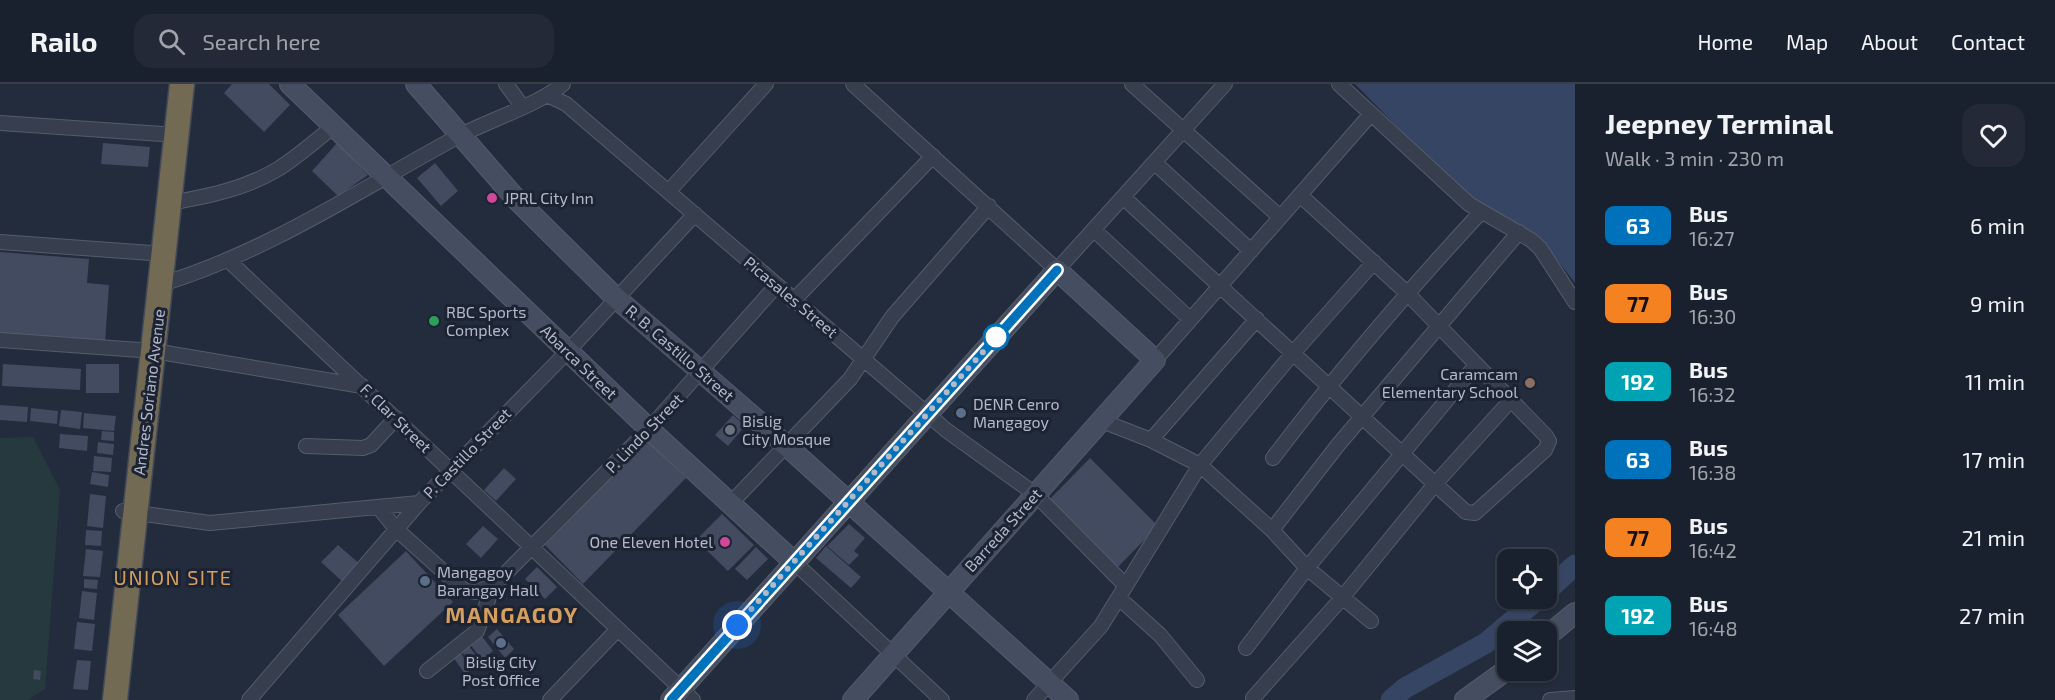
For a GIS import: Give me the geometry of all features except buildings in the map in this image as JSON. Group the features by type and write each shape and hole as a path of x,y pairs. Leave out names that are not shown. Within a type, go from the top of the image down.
{"highway":[{"name":"Andres Soriano Avenue","path":"147,350 162,284 157,254 171,203 170,134 166,84"},
{"name":"Andres Soriano Avenue","path":"103,700 129,512 170,134 182,84"},
{"name":"Andres Soriano Avenue","path":"115,700 129,512"}],"street":[{"name":"Abarca Street","path":"290,84 649,429 794,562"},
{"name":"R. B. Castillo Street","path":"416,84 545,230 616,298 788,447 1068,700"},
{"path":"506,84 522,106"},
{"path":"162,284 229,261 278,238 460,136 522,106 549,96 563,84"},
{"path":"669,191 766,84"},
{"path":"853,84 1155,360 1371,114"},
{"path":"1132,84 1280,218"},
{"path":"681,696 794,562 926,413 1155,164 1225,84"},
{"path":"1339,84 1459,196 1480,212 1519,232 1540,248 1575,302"},
{"name":"Picasales Street","path":"549,96 566,104 926,413 1035,494 1166,641 1197,680"},
{"path":"0,123 170,134"},
{"path":"171,203 221,193 260,179 280,168 333,127"},
{"path":"793,301 933,156"},
{"path":"1155,164 1251,251"},
{"path":"1123,197 1466,512 1475,513 1545,450 1549,441 1407,293 1300,195"},
{"path":"731,503 788,447 850,379 892,317 989,206"},
{"path":"1273,458 1329,384 1480,212"},
{"name":"P. Castillo Street","path":"249,700 450,469 568,351 695,214"},
{"path":"1094,230 1190,319"},
{"path":"1272,530 1362,415 1519,232"},
{"path":"0,242 157,254"},
{"name":"F. Clar Street","path":"229,261 450,469 617,630 681,696"},
{"path":"1034,700 1101,626 1200,465 1294,352 1374,262"},
{"name":"P. Lindo Street","path":"493,586 649,429 776,286"},
{"path":"1151,440 1257,319"},
{"path":"0,340 147,350 362,386"},
{"name":"Barreda Street","path":"853,700 1155,360"},
{"path":"1246,648 1306,568 1476,365"},
{"path":"1253,699 1342,598 1435,484 1511,400"},
{"path":"306,446 363,448 371,445 396,418"},
{"path":"1102,421 1151,440 1200,465 1272,530 1306,568 1371,621"},
{"path":"129,512 210,523 419,503"},
{"path":"379,508 396,529 464,590 475,592 493,586"},
{"path":"794,562 942,700"},
{"path":"427,671 477,631 493,586"},
{"path":"1557,628 1575,613"},
{"path":"550,700 617,630"},
{"path":"1465,700 1497,677"},
{"path":"1550,700 1575,698"}],"green space":[{"path":"33,437 60,490 45,689 28,700 0,700 0,438"}],"water":[{"path":"1355,84 1575,84 1575,283 1545,244 1476,201 1425,155"}],"waterway":[{"path":"1557,582 1575,565"},
{"path":"1391,700 1405,688 1486,643 1526,609"}],"bus line":[{"name":"63","path":"671,700 680,687 1057,270"}],"place":[{"name":"JPRL City Inn","path":"492,198"},
{"name":"RBC Sports Complex","path":"434,321"},
{"name":"Caramcam Elementary School","path":"1530,383"},
{"name":"DENR Cenro Mangagoy","path":"961,413"},
{"name":"Bislig City Mosque","path":"730,430"},
{"name":"One Eleven Hotel","path":"725,542"},
{"name":"Mangagoy Barangay Hall","path":"425,581"},
{"name":"Bislig City Post Office","path":"501,643"}],"district":[{"name":"UNION SITE","path":"173,578"},
{"name":"MANGAGOY","path":"512,615"}],"route":[{"path":"737,625 1001,332 996,337"}]}
